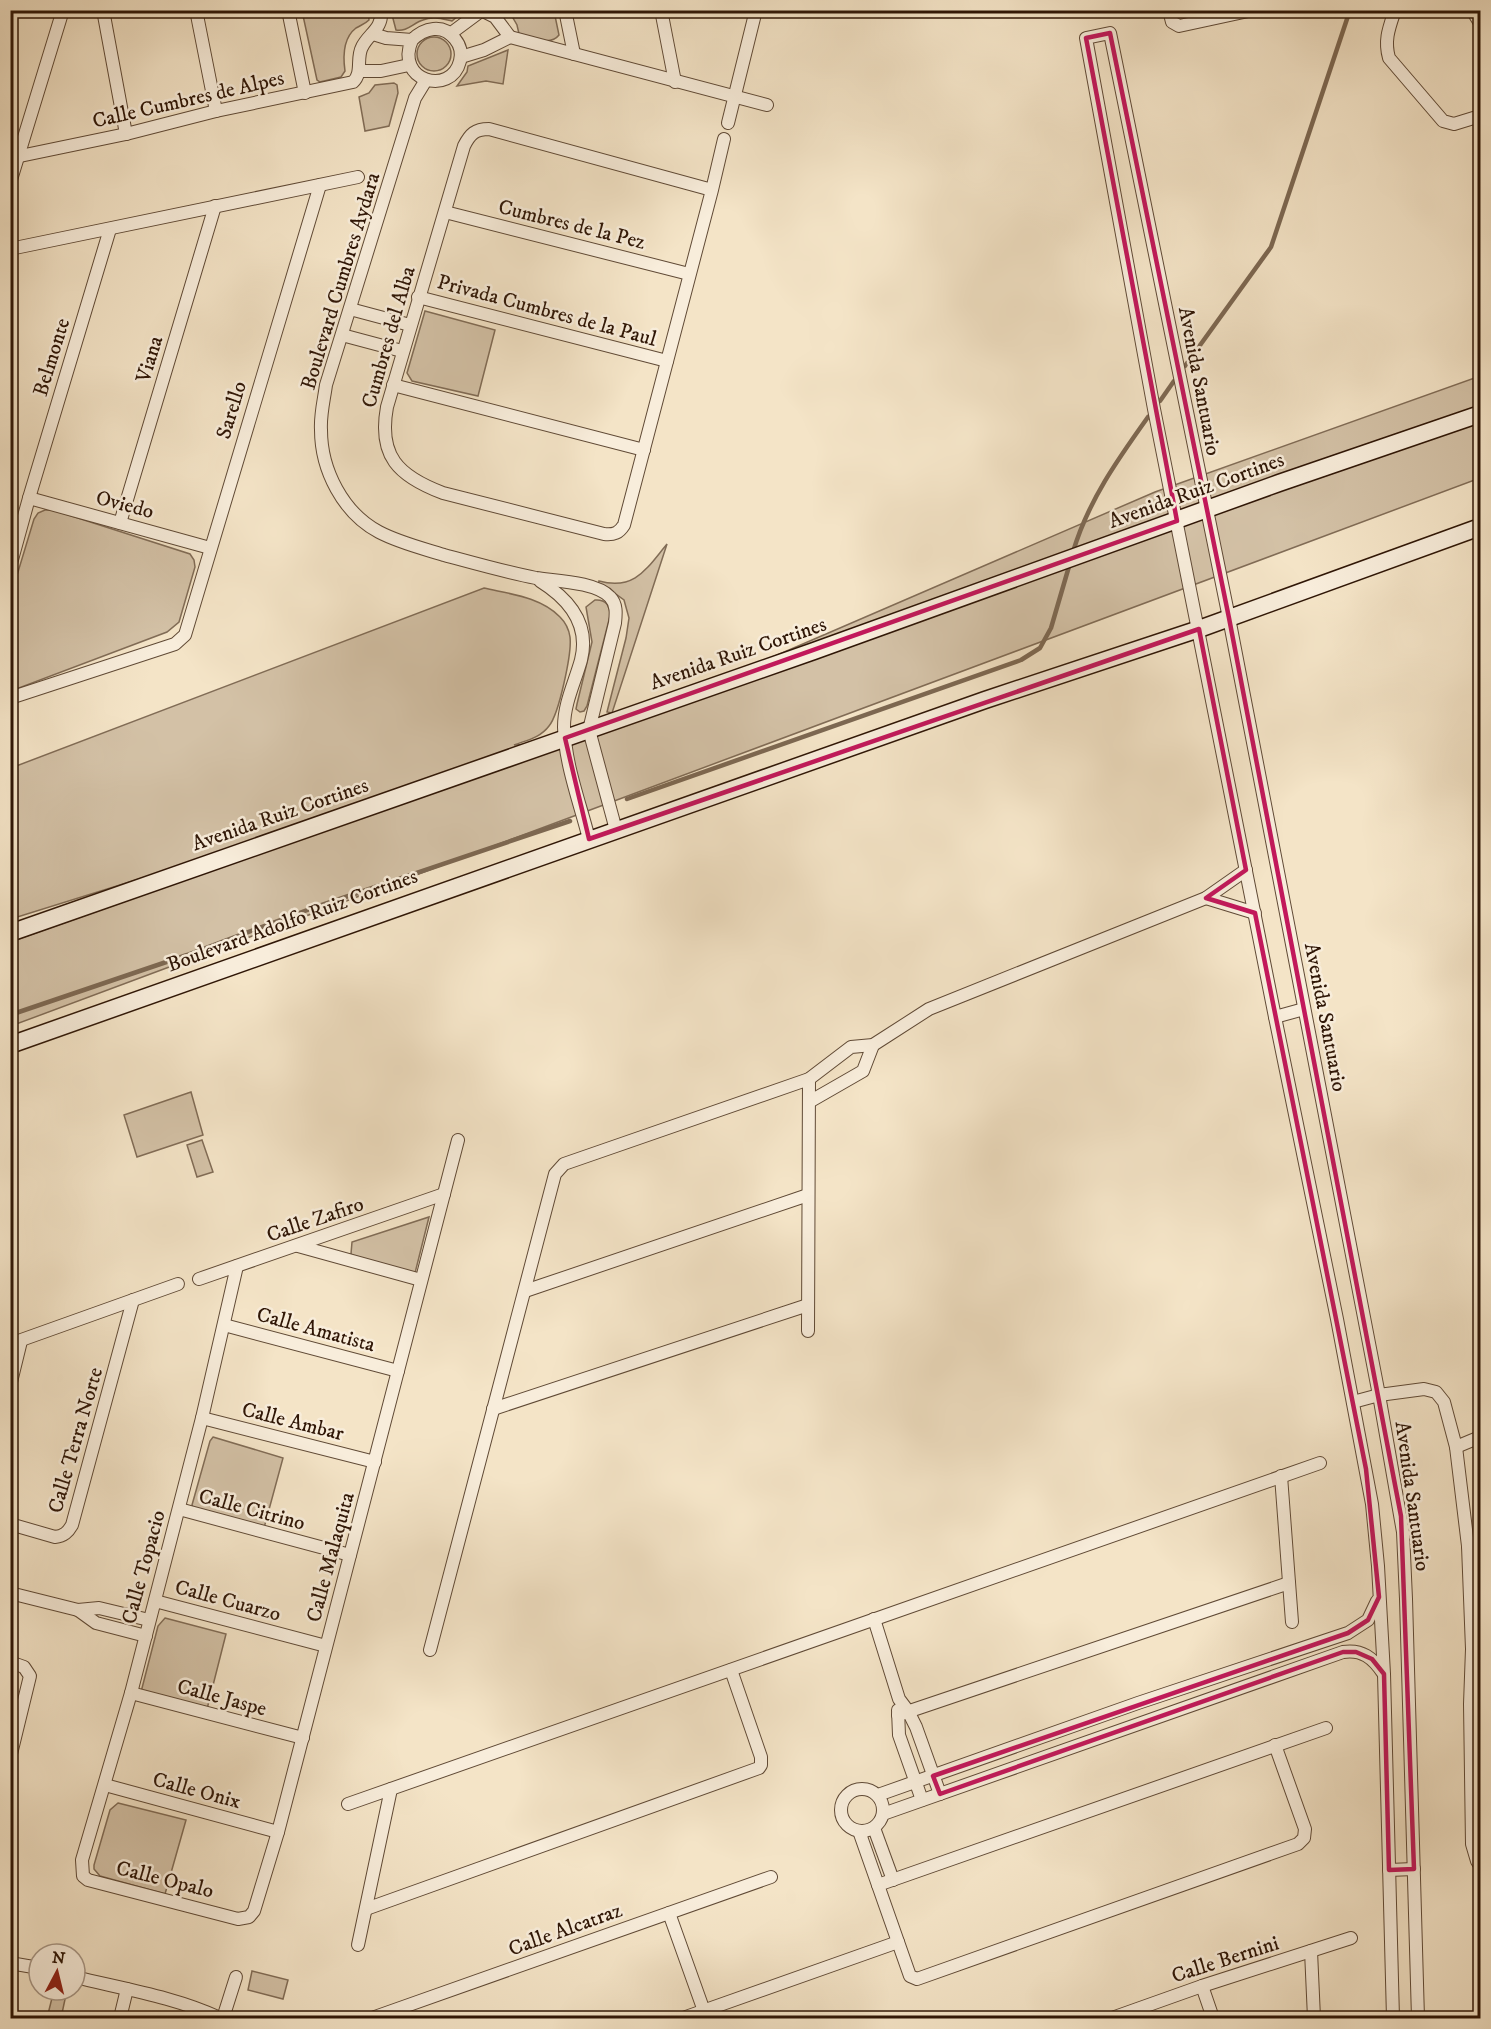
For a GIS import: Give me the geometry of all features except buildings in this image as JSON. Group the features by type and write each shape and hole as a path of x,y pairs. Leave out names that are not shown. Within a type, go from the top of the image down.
{"main road":[{"name":"Avenida Ruiz Cortines","path":"10,933 1480,414"},
{"path":"589,839 985,700 1199,629 1480,527"},
{"name":"Boulevard Adolfo Ruiz Cortines","path":"10,1045 589,839"}],"street":[{"path":"10,183 63,10"},
{"path":"103,10 126,134"},
{"path":"196,10 216,111"},
{"path":"288,10 305,93"},
{"path":"381,10 379,26 365,41 360,51 359,71 381,71 409,65"},
{"path":"565,10 574,54"},
{"path":"661,10 675,82"},
{"path":"728,123 756,10"},
{"path":"1169,10 1172,22 1179,26 1252,10"},
{"path":"1395,10 1386,34 1385,45 1389,58 1443,121 1454,124 1480,116"},
{"path":"1472,10 1480,23"},
{"path":"450,34 481,11 495,17 510,37 767,105"},
{"path":"434,28 450,34 460,48 459,65 449,77 434,82 419,77 409,65 407,57 412,40 425,30 434,28"},
{"name":"Avenida Santuario","path":"1393,2019 1384,1674 1372,1503 1154,409 1086,38 1110,33 1229,618 1399,1507 1404,1550 1418,2019"},
{"path":"373,34 386,38 412,40"},
{"path":"461,57 484,50 510,37"},
{"name":"Calle Cumbres de Alpes","path":"20,156 353,82 359,71"},
{"name":"Boulevard Cumbres Aydara","path":"426,80 415,98 326,385 321,430 322,449 328,468 345,503 359,518 377,531 401,542 534,577 597,589 610,596 616,613 612,639 589,730"},
{"name":"Cumbres del Alba","path":"712,190 483,129 471,134 464,146 393,385 384,433 387,449 394,462 407,476 443,493 611,534 621,530 644,450 712,190 724,139"},
{"path":"10,249 358,177"},
{"name":"Sarello","path":"10,698 175,644 185,635 320,185"},
{"name":"Viana","path":"120,523 214,206"},
{"name":"Cumbres de la Pez","path":"445,212 689,274"},
{"name":"Belmonte","path":"10,567 110,229"},
{"name":"Privada Cumbres de la Paul","path":"418,297 666,361"},
{"path":"350,309 410,325"},
{"path":"342,335 402,351"},
{"path":"393,385 644,450"},
{"name":"Oviedo","path":"29,498 210,548"},
{"path":"534,577 554,589 568,603 577,616 583,633 581,659 565,711 565,738 589,839"},
{"path":"589,730 616,830"},
{"path":"430,1650 555,1174 564,1164 809,1079 851,1047 873,1044 929,1009 1206,898 1246,870"},
{"path":"1206,898 1255,913"},
{"path":"1275,1017 1304,1009"},
{"path":"808,1102 863,1071 873,1044"},
{"path":"808,1331 809,1079"},
{"name":"Calle Malaquita","path":"238,1919 249,1917 254,1911 278,1832 458,1140"},
{"name":"Calle Zafiro","path":"199,1280 444,1194"},
{"path":"525,1292 808,1195"},
{"path":"298,1246 421,1280"},
{"name":"Calle Topacio","path":"83,1876 82,1860 146,1636 202,1418 237,1266"},
{"path":"10,1386 16,1342 178,1284"},
{"name":"Calle Terra Norte","path":"10,1524 55,1537 62,1536 72,1525 134,1300"},
{"path":"494,1409 808,1305"},
{"name":"Calle Amatista","path":"224,1325 398,1371"},
{"path":"1353,1402 1379,1395 1424,1389 1436,1392 1444,1402 1456,1447 1468,1546 1476,1648 1470,1704 1476,1756 1472,1844 1480,1866"},
{"name":"Calle Ambar","path":"202,1418 375,1462"},
{"path":"1456,1447 1480,1437"},
{"path":"348,1804 1320,1463"},
{"path":"1281,1476 1292,1622"},
{"name":"Calle Citrino","path":"179,1509 350,1555"},
{"path":"1468,1546 1480,1542"},
{"path":"903,1713 1289,1583"},
{"path":"10,1593 78,1610 99,1608 149,1620"},
{"path":"878,1795 1137,1703 1348,1633 1368,1620 1378,1597"},
{"name":"Calle Cuarzo","path":"155,1601 326,1647"},
{"path":"78,1610 96,1623 146,1636"},
{"path":"874,1619 903,1713 916,1727 940,1794"},
{"path":"884,1814 1343,1652 1350,1651 1367,1655 1384,1674"},
{"path":"10,1662 27,1669 30,1682 10,1758"},
{"path":"366,1909 759,1768 761,1757 731,1670"},
{"name":"Calle Jaspe","path":"131,1693 303,1738"},
{"path":"903,1713 899,1735 922,1800"},
{"path":"878,1885 1326,1728"},
{"path":"859,1831 910,1976 917,1979 1298,1844 1304,1838 1305,1829 1275,1745"},
{"name":"Calle Onix","path":"105,1785 278,1832"},
{"path":"358,1945 392,1789"},
{"path":"857,1789 865,1789 878,1795 883,1804 884,1814 874,1828 859,1831 846,1824 842,1804 845,1797 857,1789"},
{"path":"874,1828 893,1880"},
{"path":"1389,1870 1414,1869"},
{"name":"Calle Opalo","path":"83,1876 88,1880 238,1919"},
{"name":"Calle Alcatraz","path":"372,2019 771,1877"},
{"path":"669,1913 704,2011"},
{"name":"Calle Bernini","path":"1112,2018 1351,1938"},
{"path":"683,2019 898,1942"},
{"path":"1311,1951 1314,2019"},
{"path":"10,1963 27,1966"},
{"path":"87,1980 188,2005 222,2019 236,1977"},
{"path":"1202,1986 1213,2019"},
{"path":"120,2019 127,1989"}],"highlighted area":[{"path":"1110,33 1229,618 1401,1516 1414,1869 1389,1870 1384,1674 1372,1659 1356,1652 1343,1652 940,1794 933,1776 1348,1633 1368,1620 1379,1597 1366,1469 1255,913 1206,898 1246,870 1199,629 589,839 565,738 1177,521 1086,38"}],"shaded area":[{"path":"460,10 458,16 452,21 427,19 400,30 396,30 391,11"},
{"path":"302,11 368,11 369,20 356,28 346,42 345,71 341,77 320,82 317,80"},
{"path":"509,11 554,11 559,35 555,39 546,41 519,34"},
{"path":"434,37 446,42 451,54 446,66 434,71 422,66 417,54 422,42"},
{"path":"508,50 503,84 486,81 457,86 467,72 468,66"},
{"path":"394,83 397,85 398,93 389,126 365,131 359,97 369,93 375,85"},
{"path":"425,311 495,330 478,396 412,381 407,373"},
{"path":"1480,376 1480,478 11,1026 10,942 555,749 11,919 11,768 484,588 525,597 544,605 562,619 570,634 567,669 553,719 542,733 514,745 578,741 1155,492"},
{"path":"53,510 190,554 195,567 179,622 167,632 11,691 11,595 34,519 38,513"},
{"path":"667,544 612,713 607,712 629,618 624,600 610,590 598,586 599,581 622,583 631,580 646,569"},
{"path":"595,600 607,604 610,616 587,706 584,711 580,712 576,709 592,642 586,607"},
{"path":"191,1092 203,1135 137,1157 124,1115"},
{"path":"202,1140 213,1172 197,1177 187,1145"},
{"path":"429,1217 415,1273 355,1258 351,1254 352,1242"},
{"path":"213,1437 283,1458 264,1528 194,1509 192,1505"},
{"path":"165,1618 226,1634 207,1709 141,1692 158,1626"},
{"path":"118,1803 186,1820 165,1894 100,1876 94,1869 110,1810"},
{"path":"252,1971 288,1980 283,1999 248,1990"},
{"path":"51,2002 64,2002 61,2018 47,2018"}],"waterway":[{"path":"1185,366 1271,247 1350,10"},
{"path":"1160,401 1174,381"},
{"path":"1073,552 1095,498 1148,417"},
{"path":"627,799 1021,660 1040,648 1051,628 1070,563"},
{"path":"10,1015 187,955 310,909 570,821"}]}
